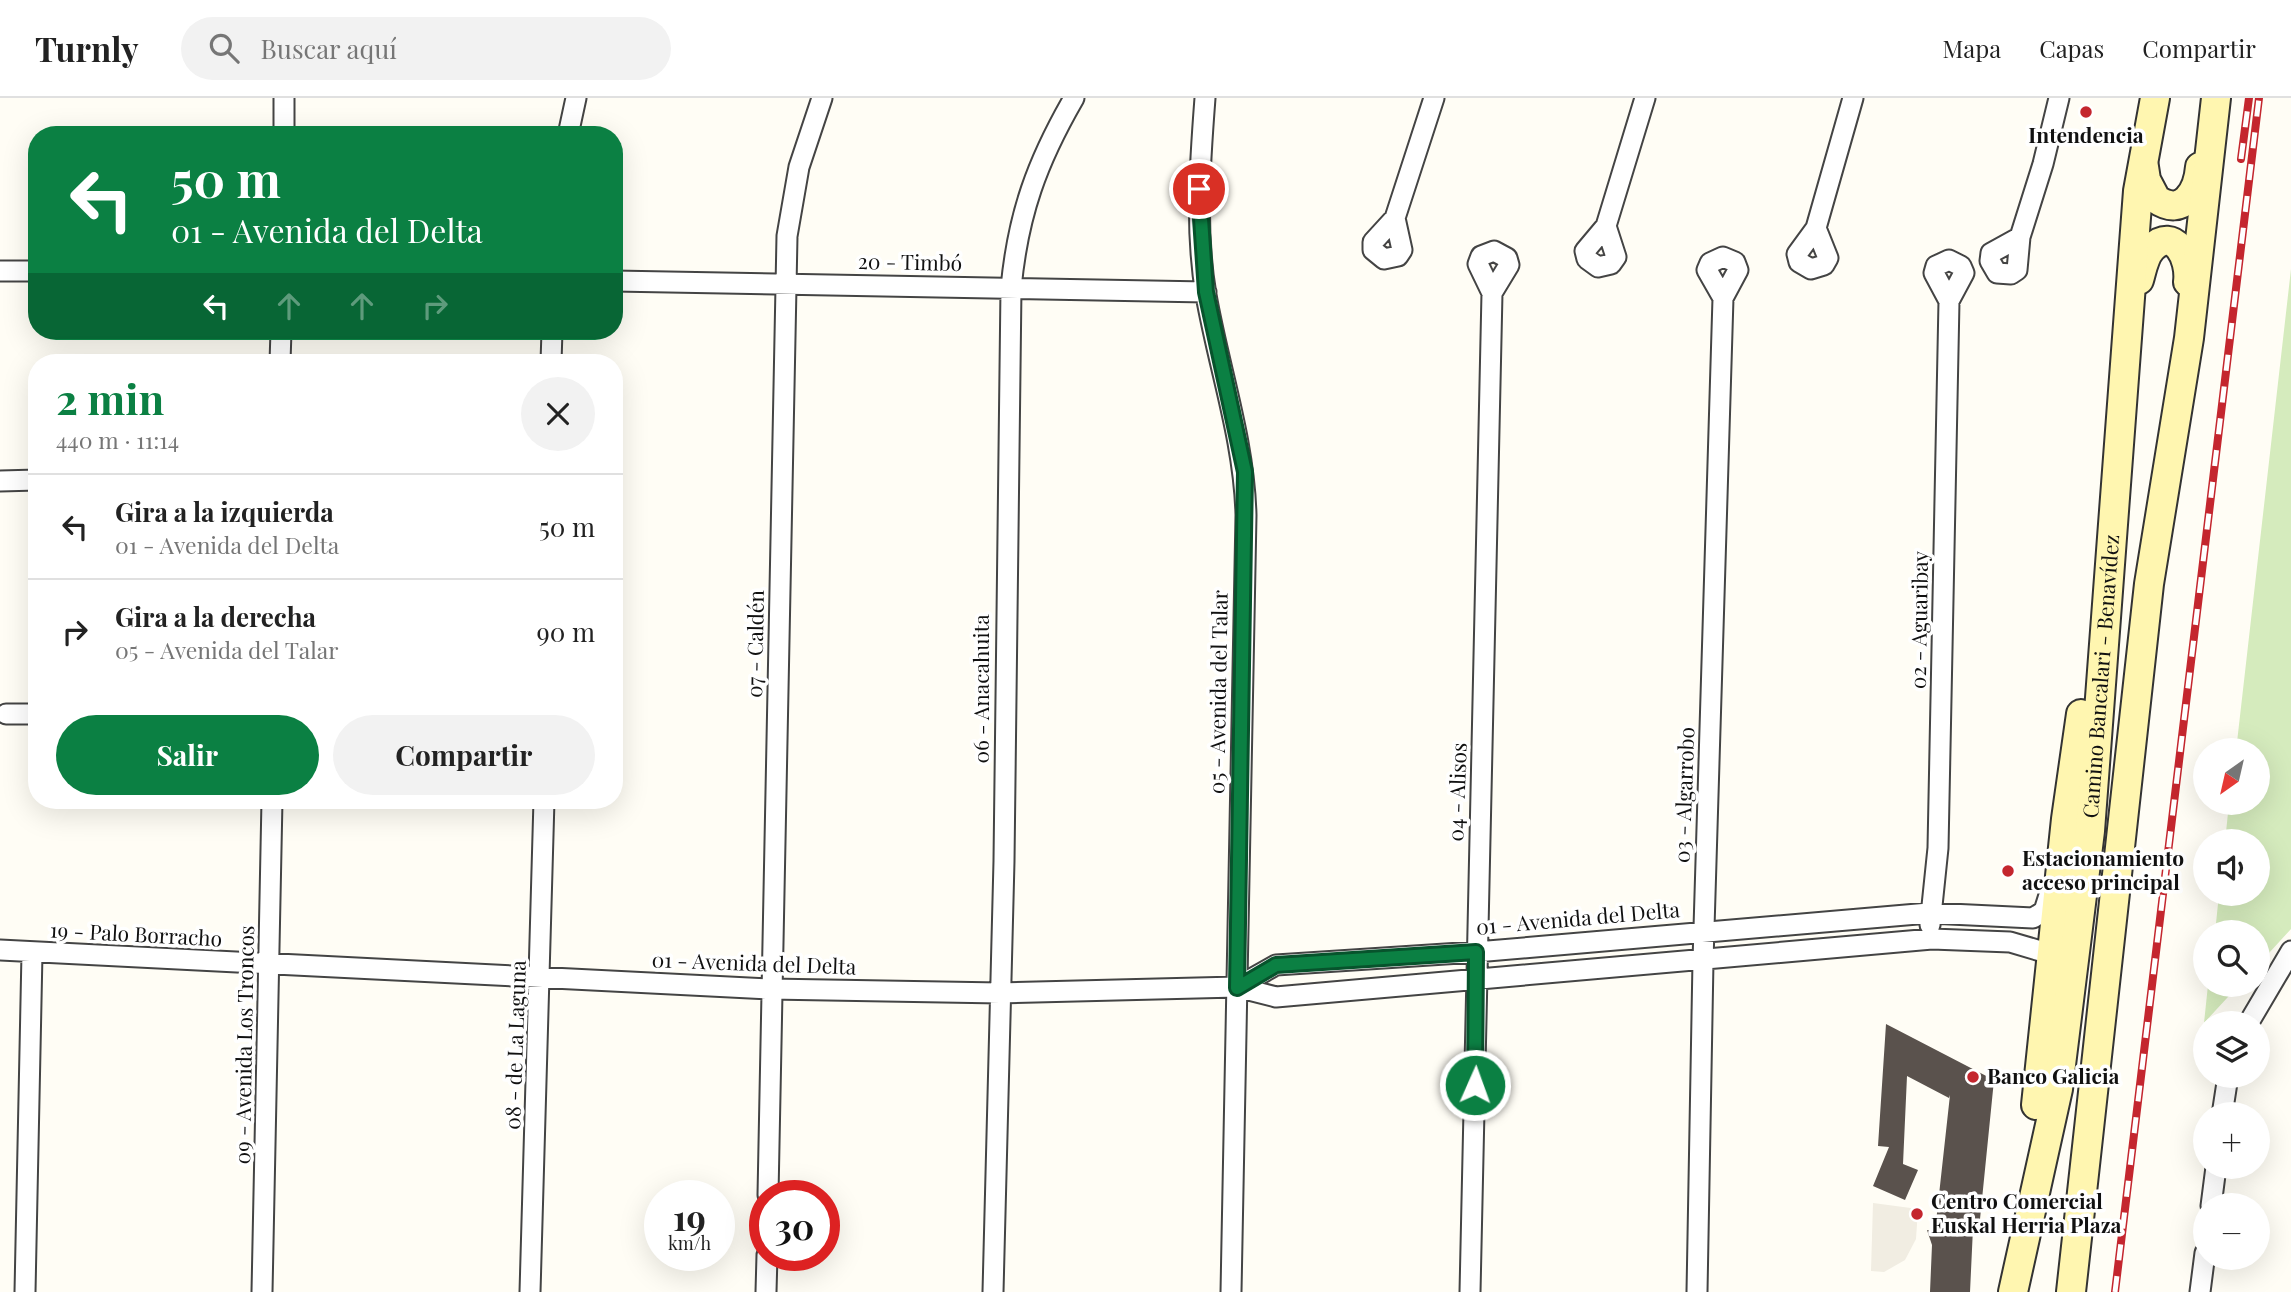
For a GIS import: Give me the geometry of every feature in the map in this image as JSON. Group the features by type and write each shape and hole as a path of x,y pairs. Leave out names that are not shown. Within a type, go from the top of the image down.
{"main road":[{"name":"Camino Bancalari - Benavídez","path":"2015,1286 2038,1187 2063,1051 2090,831 2132,301 2137,204 2155,98"},
{"path":"2144,161 2146,180 2156,199 2172,205 2190,199 2199,181 2208,98"},
{"name":"Camino Bancalari - Benavídez","path":"2071,1288 2149,584 2189,338 2216,98"},
{"path":"2132,301 2147,254 2154,246 2163,242 2178,245 2186,253 2189,275 2176,364 2167,469"},
{"path":"2015,1286 2058,920 2066,819 2084,698 2108,581"}],"street":[{"path":"284,98 284,126"},
{"path":"571,126 576,98"},
{"name":"07 - Caldén","path":"768,1180 785,284 791,201 799,167 822,98"},
{"name":"06 - Anacahuita","path":"993,1292 1011,288 1017,238 1029,192 1044,152 1074,98"},
{"name":"05 - Avenida del Talar","path":"1205,98 1199,189 1206,292 1245,472 1231,1292"},
{"path":"1395,218 1434,98"},
{"path":"1606,226 1645,98"},
{"path":"1816,228 1853,98"},
{"path":"2020,237 2043,164 2059,98"},
{"path":"0,271 28,271"},
{"name":"20 - Timbó","path":"623,281 1206,292"},
{"name":"04 - Alisos","path":"1470,1292 1478,981 1476,952 1487,619 1492,293"},
{"name":"03 - Algarrobo","path":"1697,1292 1703,961 1723,298"},
{"name":"02 - Aguaribay","path":"1932,940 1929,913 1938,848 1949,301"},
{"path":"0,481 28,481"},
{"path":"2,713 28,714"},
{"name":"09 - Avenida Los Troncos","path":"262,1292 272,809"},
{"name":"08 - de La Laguna","path":"530,1292 544,809"},
{"name":"01 - Avenida del Delta","path":"1237,988 1276,965 1476,952 1704,930 1929,913 1996,918 2040,916 2047,905 2066,819"},
{"name":"01 - Avenida del Delta","path":"1929,913 2011,927 2058,920"},
{"name":"01 - Avenida del Delta","path":"270,965 770,989 1000,993 1237,988 1276,997 1932,940 2010,942 2053,958"},
{"name":"19 - Palo Borracho","path":"0,950 270,965"},
{"path":"2256,1011 2291,951"},
{"path":"25,1292 32,953"},
{"path":"2200,1292 2203,1270"},
{"path":"766,1292 767,1271"}],"green space":[{"path":"2291,269 2291,929 2270,952 2270,920 2216,920 2218,906 2270,906 2270,829 2226,829 2228,816 2270,816 2270,738 2237,738"},
{"path":"2207,997 2228,997 2215,1011 2205,1011"}],"shaded area":[{"path":"1873,1203 1918,1209 1916,1239 1905,1260 1884,1272 1871,1271"}],"building":[{"path":"1886,1024 1994,1080 1979,1229 1973,1228 1970,1292 1930,1292 1932,1245 1927,1230 1935,1231 1950,1095 1949,1098 1907,1076 1903,1164 1918,1170 1905,1200 1873,1186 1889,1147 1878,1146"}],"railway":[{"path":"2241,159 2249,98"},
{"path":"2115,1292 2259,98"}],"place":[{"name":"Intendencia","path":"2086,112"},
{"name":"Estacionamiento acceso principal","path":"2008,871"},
{"name":"Banco Galicia","path":"1973,1077"},
{"name":"Centro Comercial Euskal Herria Plaza","path":"1917,1214"}],"route":[{"path":"1199,189 1206,292 1245,472 1237,988 1276,965 1476,952 1478,981 1475,1085"}]}
